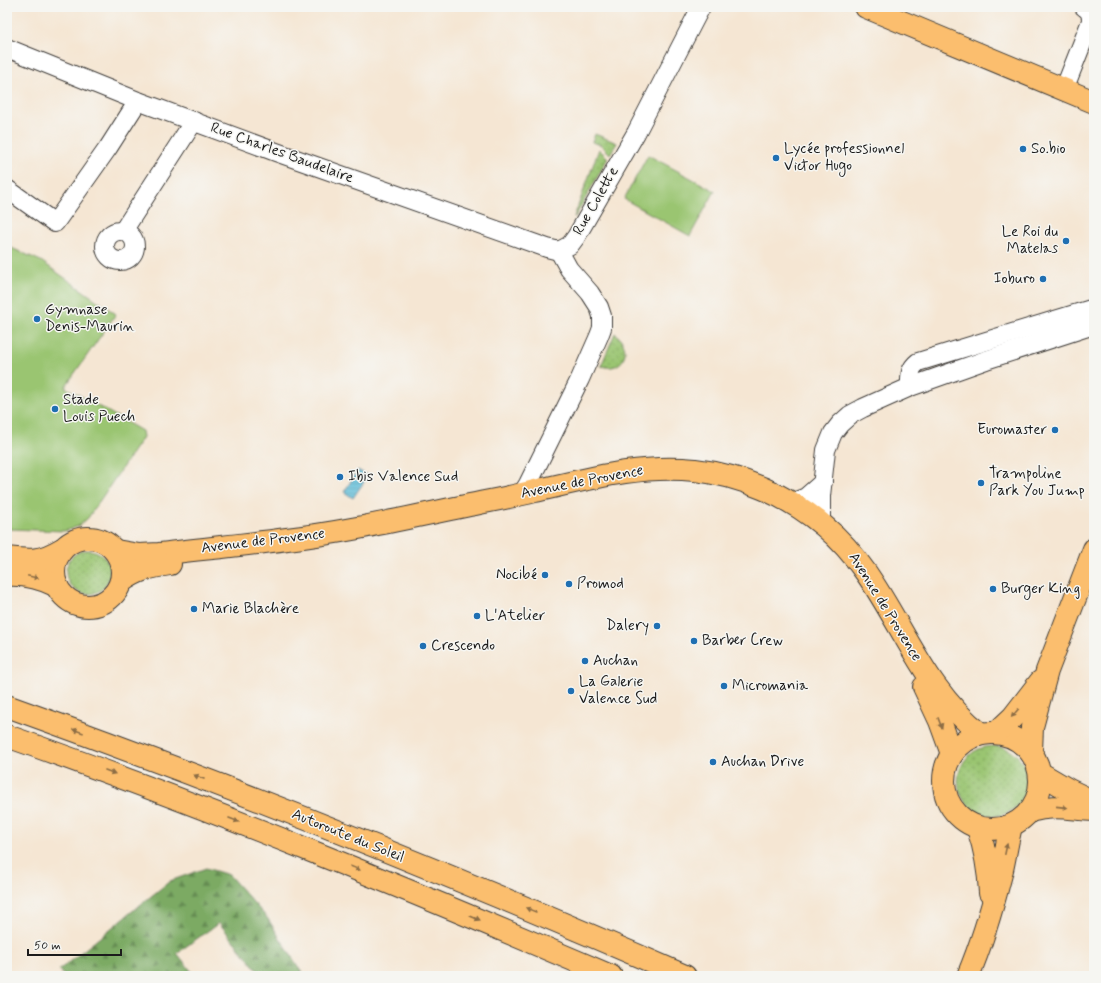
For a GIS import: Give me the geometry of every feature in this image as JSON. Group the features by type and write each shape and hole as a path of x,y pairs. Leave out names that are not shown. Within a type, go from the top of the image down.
{"main road":[{"path":"866,7 1094,102"},
{"path":"1003,63 1094,91"},
{"name":"Avenue de Provence","path":"116,551 139,554 159,554 288,539 358,528 521,495 628,471 651,468 696,470 719,474 768,491 791,503 821,523 846,545 874,585 914,652 947,702 964,721 988,733"},
{"name":"Avenue de Provence","path":"121,582 139,571 161,565 325,544 632,481 674,479 696,480 718,484 741,490 765,500 801,520 830,545 848,564 873,600 929,695 952,754"},
{"path":"7,558 39,560 50,556 70,542 80,538 91,537 105,542 116,551 121,561 123,572 121,582 116,592 108,600 92,606 83,606 67,599 57,586 54,577 54,567 62,549"},
{"path":"1031,752 1032,727 1047,671 1094,549"},
{"path":"7,575 38,578 57,586"},
{"path":"988,733 1007,735 1017,739 1031,752 1040,773 1039,793 1037,800 1030,811 1022,820 1011,826 995,830 978,828 957,814 949,803 944,789 944,775 947,765 952,754 960,745 970,738 988,733 1013,717 1047,671"},
{"name":"Autoroute du Soleil","path":"7,706 108,742 244,794 568,925 685,976"},
{"name":"Autoroute du Soleil","path":"7,736 98,768 235,820 393,884 611,976"},
{"path":"1040,773 1069,790 1094,802"},
{"path":"1030,811 1055,807 1094,810"},
{"path":"968,976 981,945 990,914 1011,826"},
{"path":"978,828 984,847 989,873 990,914"},
{"path":"568,925 701,976"}],"street":[{"name":"Rue Colette","path":"560,251 570,245 576,237 636,133 701,7"},
{"path":"1067,82 1091,21 1089,10 1084,7"},
{"name":"Rue Charles Baudelaire","path":"7,48 138,101 560,251"},
{"path":"7,189 55,223 108,148 138,101"},
{"path":"123,231 194,121"},
{"path":"521,495 580,378 600,336 602,328 602,316 599,308 590,293 569,269 560,251"},
{"path":"910,387 910,371 918,362 1094,308"},
{"path":"821,523 821,496 826,450 829,440 840,424 850,415 910,387 986,360 1094,325"},
{"path":"546,448 544,464 548,479 556,486"},
{"path":"791,503 806,497 823,482"}],"green space":[{"path":"595,134 617,143 610,154 601,145 592,142"},
{"path":"599,149 608,158 574,217"},
{"path":"648,155 715,191 690,236 624,199"},
{"name":"Stade Louis Puech","path":"7,246 41,261 116,314 65,387 142,431 143,437 88,518 79,526 65,531 7,529"},
{"path":"615,333 621,339 624,346 624,358 621,363 616,366 601,366"},
{"path":"88,550 100,554 106,560 110,572 106,584 100,590 88,594 76,590 70,584 66,572 70,560 76,554"},
{"path":"986,746 1000,746 1013,752 1022,761 1026,767 1028,781 1026,795 1018,806 1007,814 1000,816 986,816 979,814 968,806 960,795 958,788 958,774 960,767 968,756 979,748"},
{"path":"206,868 229,875 268,919 304,976 262,976 219,923 177,953 195,976 64,976 59,970 170,881"}],"water":[{"path":"358,470 368,476 353,498 344,492"}],"place":[{"name":"So.bio","path":"1023,149"},
{"name":"Lycée professionnel Victor Hugo","path":"776,158"},
{"name":"Le Roi du Matelas","path":"1066,241"},
{"name":"Ioburo","path":"1043,279"},
{"name":"Gymnase Denis-Maurin","path":"37,319"},
{"name":"Stade Louis Puech","path":"55,409"},
{"name":"Euromaster","path":"1055,430"},
{"name":"Ibis Valence Sud","path":"340,477"},
{"name":"Trampoline Park You Jump","path":"981,483"},
{"name":"Nocibé","path":"545,575"},
{"name":"Promod","path":"569,584"},
{"name":"Burger King","path":"993,589"},
{"name":"Marie Blachère","path":"194,609"},
{"name":"L'Atelier","path":"477,616"},
{"name":"Dalery","path":"657,626"},
{"name":"Barber Crew","path":"694,641"},
{"name":"Crescendo","path":"423,646"},
{"name":"Auchan","path":"585,661"},
{"name":"Micromania","path":"724,686"},
{"name":"La Galerie Valence Sud","path":"571,691"},
{"name":"Auchan Drive","path":"713,762"}]}
